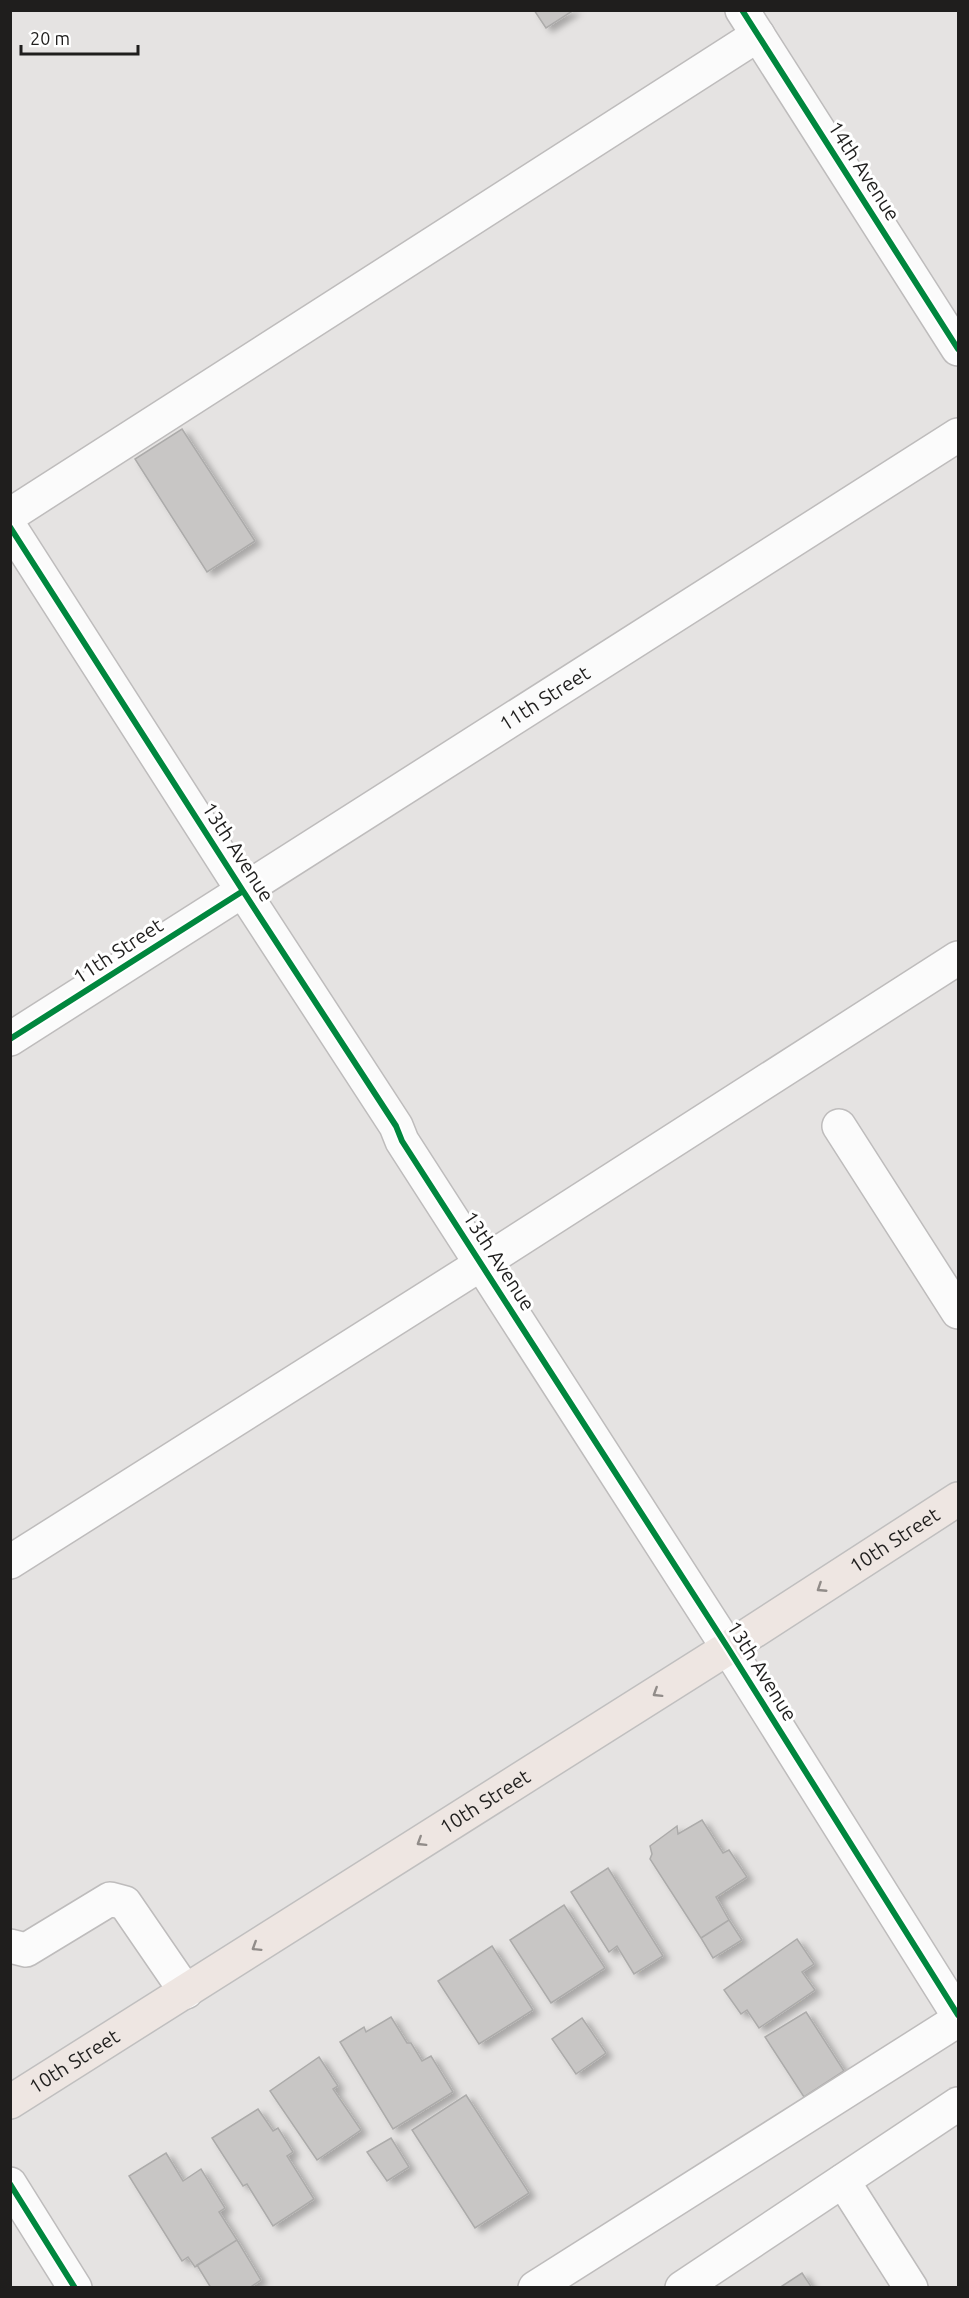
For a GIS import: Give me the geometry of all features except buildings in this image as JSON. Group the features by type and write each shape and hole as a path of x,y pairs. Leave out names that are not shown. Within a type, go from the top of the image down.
{"main road":[{"name":"10th Street","path":"10,2102 728,1648 958,1499"}],"street":[{"name":"14th Avenue","path":"750,23 958,349"},
{"path":"10,515 750,23"},
{"name":"11th Street","path":"10,1039 958,435"},
{"name":"13th Avenue","path":"10,527 396,1126 402,1141 728,1648 958,2015"},
{"path":"10,1562 482,1264 958,958"},
{"path":"839,1126 958,1312"},
{"path":"10,1946 26,1950 110,1899 125,1903 186,1992"},
{"path":"535,2288 958,2020"},
{"path":"682,2288 958,2104"},
{"path":"843,2181 911,2288"},
{"path":"10,2184 75,2288"}],"cycle path":[{"path":"742,10 958,349"},
{"path":"10,527 396,1126 402,1141 728,1648 958,2015"},
{"path":"10,1039 243,891"},
{"path":"10,2184 75,2288"}]}
